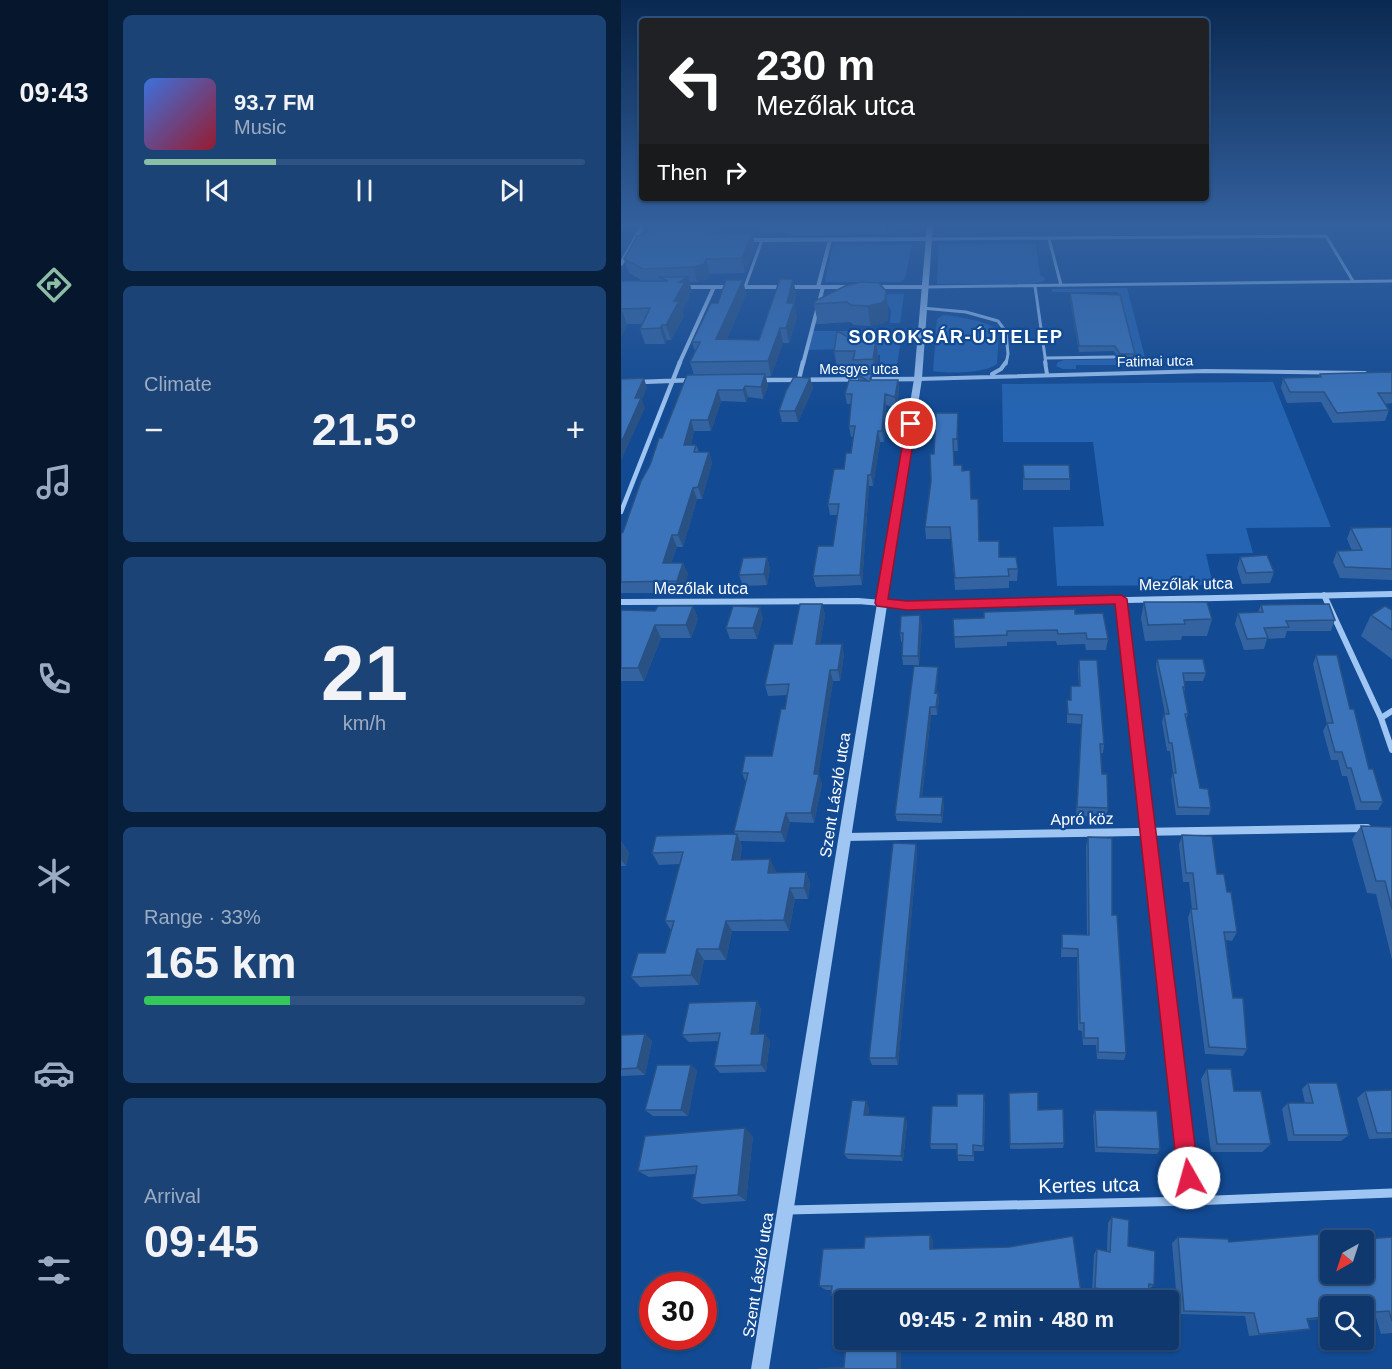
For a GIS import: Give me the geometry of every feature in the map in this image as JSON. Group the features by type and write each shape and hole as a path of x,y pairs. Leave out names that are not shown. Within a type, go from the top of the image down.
{"street":[{"path":"621,512 676,371 713,289"},
{"path":"799,379 821,289"},
{"name":"Szent László utca","path":"760,1369 918,379 924,289"},
{"name":"Mesgye utca","path":"755,380 918,379"},
{"path":"632,383 699,380"},
{"name":"Mezőlak utca","path":"621,602 858,601 907,605 1392,594"},
{"path":"1324,595 1381,718 1392,750"},
{"path":"1121,599 1191,1201"},
{"path":"1381,718 1392,711"},
{"name":"Apró köz","path":"845,837 1380,827"},
{"name":"Kertes utca","path":"786,1210 1191,1201 1392,1193"}],"lane":[{"path":"1035,289 1047,374"},
{"path":"922,308 941,308 983,316 1004,326 1007,362 1001,370 983,376"},
{"path":"1045,358 1114,357"},
{"name":"Fatimai utca","path":"918,379 1205,371 1370,373"}],"shaded area":[{"path":"1052,289 1127,289 1147,365 1076,365 1076,369 1063,369 1056,366 1058,362 1064,360 1134,359 1118,292 1052,292"},
{"path":"904,294 900,323 890,323 891,310 886,303 824,324 815,324 822,295"},
{"path":"943,315 973,320 994,328 998,338 997,364 976,371 933,371 937,319"},
{"path":"813,331 880,331 886,336 902,335 897,364 880,364 880,355 858,354 841,349 808,350"},
{"path":"1273,382 1331,527 1246,528 1253,553 1206,554 1213,585 1057,586 1053,527 1104,526 1093,442 1003,442 1002,384"}],"building":[{"path":"621,289 681,289 674,301 679,301 666,325 660,328 640,329 650,308 621,309"},
{"path":"723,289 739,289 716,339 759,340 777,289 791,289 787,303 794,303 786,328 780,328 768,361 690,362 700,342 692,342 711,303 718,303"},
{"path":"839,289 884,289 886,291 885,300 868,306 851,305 847,302 814,304 815,301"},
{"path":"1070,293 1120,295 1135,354 1120,354 1115,346 1079,346"},
{"path":"837,331 857,342 876,340 873,359 853,360 855,351 834,351"},
{"path":"1392,372 1392,393 1378,393 1389,410 1337,413 1324,392 1290,392 1283,378 1321,377 1320,374"},
{"path":"765,374 761,387 745,386 743,390 718,390 708,420 691,420 684,445 696,445 694,452 709,452 698,487 693,488 678,535 672,535 663,563 683,563 677,581 621,582 621,534 641,481 650,465 659,438 662,438 687,375"},
{"path":"857,374 872,374 870,380 898,380 895,397 885,394 882,431 878,431 871,475 868,475 860,575 813,576 818,546 833,546 839,504 828,504 834,469 844,469 846,453 851,453 855,426 849,426 852,394 845,394 849,380 868,381"},
{"path":"794,377 810,378 795,411 779,411 786,391"},
{"path":"644,378 635,398 641,398 621,443 621,379"},
{"path":"936,413 958,413 957,439 953,439 954,465 962,465 962,471 970,470 971,499 978,499 979,541 999,541 999,557 1016,557 1018,569 1008,569 1009,576 955,578 950,527 925,527 931,481 930,454 934,454"},
{"path":"1023,465 1069,465 1070,479 1024,479"},
{"path":"1392,527 1392,569 1345,567 1337,551 1362,550 1351,528"},
{"path":"1267,555 1274,572 1246,573 1240,557"},
{"path":"767,557 764,574 739,575 743,558"},
{"path":"1144,602 1207,602 1212,619 1184,620 1185,624 1148,625"},
{"path":"800,604 822,604 816,644 842,644 838,670 830,670 814,774 819,774 811,813 786,813 781,832 734,831 748,773 742,773 745,756 772,756 781,709 785,709 789,684 765,685 774,644 792,644"},
{"path":"1329,604 1335,620 1286,621 1289,627 1264,628 1268,638 1247,639 1238,613 1263,612 1261,605"},
{"path":"658,606 693,606 686,625 655,625 638,668 621,668 621,610 655,611"},
{"path":"733,606 760,607 753,628 726,628"},
{"path":"1385,606 1392,610 1392,630 1371,615"},
{"path":"1075,609 1075,614 1103,613 1108,639 1087,639 1086,633 1058,634 1057,630 1007,631 1007,635 954,637 953,619 984,618 984,612"},
{"path":"920,615 918,656 902,656 901,616"},
{"path":"1316,655 1337,655 1350,709 1354,709 1369,769 1373,769 1383,802 1361,802 1351,768 1347,768 1342,752 1335,752 1327,723 1333,723"},
{"path":"1157,659 1203,659 1206,673 1183,673 1185,687 1183,687 1188,714 1185,714 1200,788 1208,789 1211,808 1178,807 1173,773 1176,773 1172,743 1169,743 1164,714 1169,714"},
{"path":"1079,660 1097,660 1104,744 1100,744 1102,774 1107,774 1108,808 1077,807 1082,715 1068,714 1067,700 1071,700 1071,686 1080,686"},
{"path":"914,666 938,667 936,707 930,707 920,797 943,797 941,815 895,814"},
{"path":"1361,826 1392,827 1392,909 1385,881 1376,881"},
{"path":"737,834 732,860 770,859 768,873 806,872 804,888 790,888 784,920 726,921 719,949 697,949 691,975 631,977 638,953 665,953 674,921 665,921 683,852 652,853 656,836"},
{"path":"1182,835 1212,836 1217,874 1224,874 1227,892 1231,892 1237,932 1224,932 1233,998 1243,998 1247,1049 1209,1047 1191,909 1197,909 1193,873 1186,873"},
{"path":"1088,837 1112,838 1112,915 1117,915 1126,1053 1098,1052 1098,1038 1084,1038 1084,1023 1080,1023 1078,949 1062,948 1062,934 1089,935"},
{"path":"893,843 916,844 896,1058 869,1058"},
{"path":"757,1001 751,1034 765,1034 761,1065 714,1066 720,1033 682,1035 689,1003"},
{"path":"645,1034 637,1068 621,1069 621,1035"},
{"path":"657,1065 691,1065 681,1110 645,1110"},
{"path":"1207,1069 1231,1069 1234,1091 1261,1091 1271,1144 1217,1144"},
{"path":"1308,1083 1337,1083 1349,1135 1294,1135 1288,1103 1313,1103"},
{"path":"1392,1090 1392,1133 1377,1133 1365,1091"},
{"path":"1038,1092 1038,1110 1063,1109 1064,1143 1010,1144 1009,1093"},
{"path":"957,1094 984,1094 983,1146 973,1145 973,1156 957,1155 957,1144 930,1144 932,1106 957,1106"},
{"path":"852,1100 866,1101 864,1115 905,1117 901,1156 844,1154"},
{"path":"1095,1110 1157,1111 1160,1149 1097,1147"},
{"path":"745,1128 738,1195 692,1198 697,1166 638,1171 645,1136"},
{"path":"1112,1217 1129,1220 1128,1246 1155,1251 1154,1285 1149,1284 1149,1290 1095,1288 1097,1249 1110,1252"},
{"path":"1320,1234 1320,1284 1374,1284 1374,1238 1392,1237 1392,1321 1389,1311 1374,1312 1374,1296 1320,1296 1320,1317 1307,1319 1310,1329 1259,1334 1254,1313 1184,1311 1178,1237 1228,1239 1229,1242"},
{"path":"930,1235 930,1249 1009,1247 1073,1236 1081,1290 834,1290 834,1295 831,1295 832,1286 819,1286 823,1249 864,1248 865,1237"},
{"path":"845,1350 897,1350 897,1369 818,1369 844,1367"}],"district":[{"name":"SOROKSÁR-ÚJTELEP","path":"956,337"}],"route":[{"path":"911,424 881,603 907,605 1121,599 1189,1178"}]}
